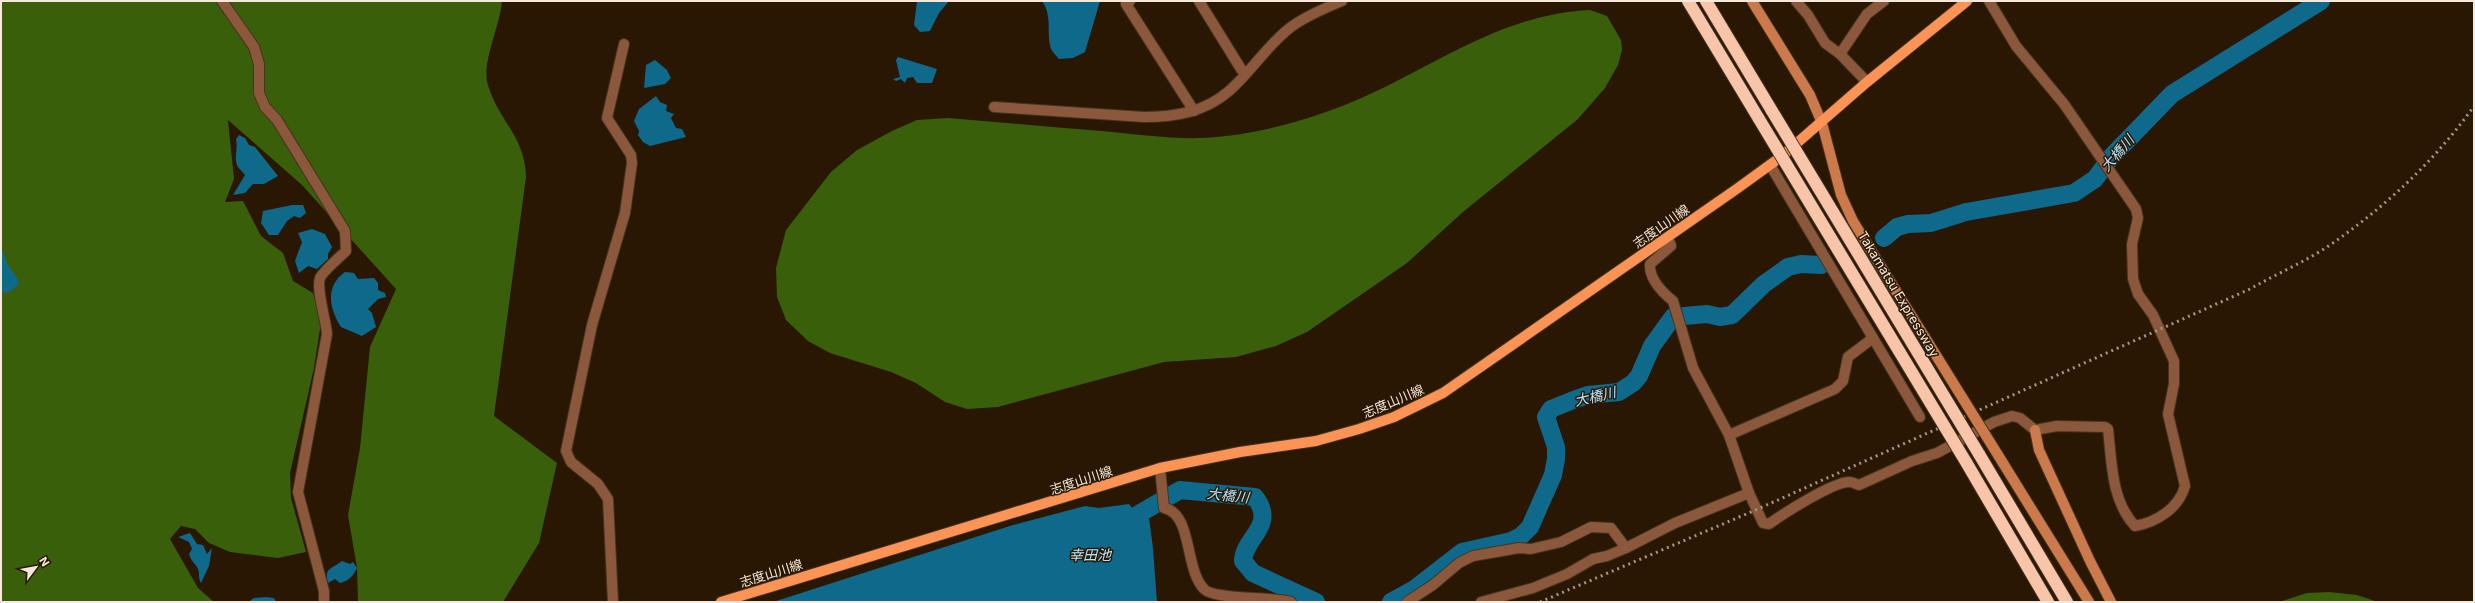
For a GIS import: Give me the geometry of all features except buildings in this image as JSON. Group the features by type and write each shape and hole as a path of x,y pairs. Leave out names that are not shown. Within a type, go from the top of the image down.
{"highway":[{"path":"1688,1 1966,462 2048,602"},
{"name":"Takamatsu Expressway","path":"1706,1 2067,602"}],"main road":[{"name":"志度山川線","path":"721,602 1160,468 1240,452 1316,441 1394,417 1443,393 1770,165 1822,123 1867,82 1967,1"}],"street":[{"path":"222,1 254,47 259,64 259,93 265,107 277,120 345,231 346,251 320,278 319,294 326,317 327,334 298,492 324,591 324,602"},
{"path":"1130,1 1126,4 1194,111"},
{"path":"1199,1 1241,70 1246,73"},
{"path":"994,107 1144,117 1166,117 1194,111 1210,104 1230,91 1266,49 1291,27 1317,11 1342,1"},
{"path":"1752,1 1810,95 1822,123 1841,196 1853,221 2089,602"},
{"path":"1796,1 1808,15 1825,43 1840,54 1867,82"},
{"path":"1840,54 1866,14 1884,1"},
{"path":"1989,1 2016,46 2064,104 2136,209 2138,218 2132,244 2133,279 2138,294 2160,328 2174,361 2174,384 2168,414 2185,486 2182,498 2160,517 2150,523 2135,526 2125,515 2116,492 2108,429 2105,427 2057,426 2035,430"},
{"path":"613,602 608,499 598,484 571,462 566,451 592,325 624,213 631,170 631,155 607,118 624,44"},
{"path":"1770,165 1920,416"},
{"path":"1668,237 1671,246 1650,264 1649,272 1664,293 1673,301 1693,368 1728,435 1749,493 1763,523 1769,524 1790,509 1837,486 1849,482 1858,485 1912,461 1937,453 1994,422 2012,416 2020,418 2035,430 2039,450 2090,561 2112,602"},
{"path":"1728,435 1836,388 1843,381 1845,363 1848,357 1873,338"},
{"path":"1160,468 1164,508 1171,510 1179,517 1185,531 1190,561 1197,580 1205,590 1216,596 1262,597 1291,602"},
{"path":"1481,602 1533,588 1567,574 1593,559 1607,556 1626,548 1675,524 1749,493"},
{"path":"1407,602 1433,585 1458,563 1473,556 1519,548 1531,549 1561,542 1591,527 1611,528 1626,548"}],"green space":[{"path":"1,1 502,1 501,11 487,66 488,85 492,97 521,150 526,177 494,416 557,463 539,543 503,602 358,602 357,568 348,515 360,448 370,347 396,289 302,185 228,120 234,179 225,202 243,201 261,236 283,253 293,281 313,293 321,322 314,368 290,473 291,498 306,552 278,558 230,552 209,543 195,529 181,526 170,539 198,588 214,602 1,602"},
{"path":"1590,10 1607,16 1621,40 1622,50 1618,65 1605,88 1578,119 1463,212 1407,263 1307,332 1276,346 1236,357 1164,362 998,407 967,409 945,402 916,383 891,372 830,353 808,341 786,320 777,297 776,268 786,230 831,172 857,150 892,131 917,120 948,118 1177,138 1217,137 1247,133 1291,123 1355,101 1388,86 1484,37 1517,24 1552,15"},
{"path":"2329,592 2357,595 2378,602 2279,602 2307,593"}],"water":[{"path":"917,1 949,1 939,13 930,31 920,32 914,25"},
{"path":"1042,1 1100,1 1085,52 1073,58 1059,59 1052,51 1050,47 1047,12"},
{"path":"898,57 937,69 932,83 917,83 913,77 907,78 905,83 901,79 896,81 893,79 900,77 896,60"},
{"path":"655,60 667,70 671,78 665,84 644,88 646,65"},
{"path":"656,96 660,102 667,105 666,111 674,114 671,118 676,128 682,129 686,137 650,146 643,142 638,135 639,131 634,121 639,109"},
{"path":"239,135 245,138 249,145 255,147 278,176 264,184 253,184 245,193 233,195 245,175 238,167 236,162 236,139"},
{"path":"292,205 303,205 306,213 300,218 294,216 287,221 278,235 269,235 261,223 263,211"},
{"path":"312,229 325,234 332,247 328,254 328,259 317,269 308,266 299,273 295,261 302,242 298,233"},
{"path":"1,248 8,265 16,276 19,284 9,292 1,293"},
{"path":"345,272 354,273 358,279 374,278 378,283 378,290 385,293 386,297 378,299 368,309 372,313 376,327 362,336 341,327 332,305 331,298 334,284"},
{"name":"幸田池","path":"1129,504 1134,510 1148,510 1153,548 1157,602 773,602 1013,525 1085,506 1099,508"},
{"path":"190,533 197,544 203,545 207,554 212,548 209,566 201,583 198,569 189,554 192,549 189,542 178,537"},
{"path":"342,561 350,564 353,562 357,568 354,573 350,578 343,582 340,583 335,579 328,583 327,574 329,569"},
{"path":"254,598 274,598 276,602 248,602"}],"waterway":[{"name":"大橋川","path":"1884,238 1897,227 1908,224 1931,223 1966,212 2074,193 2095,179 2112,156 2172,94 2321,1"},
{"name":"大橋川","path":"1391,602 1413,590 1462,552 1511,541 1521,536 1530,527 1553,475 1556,459 1556,447 1546,417 1551,409 1588,395 1619,392 1633,383 1639,376 1652,346 1673,317 1707,314 1720,317 1732,315 1764,284 1788,267 1801,264 1821,265"},
{"name":"大橋川","path":"1125,522 1180,490 1255,497 1261,507 1263,516 1258,531 1248,545 1243,561 1253,573 1316,602"}],"railway":[{"path":"1540,602 1751,512 2250,289 2301,262 2330,245 2370,215 2408,182 2443,146 2474,106"}]}
